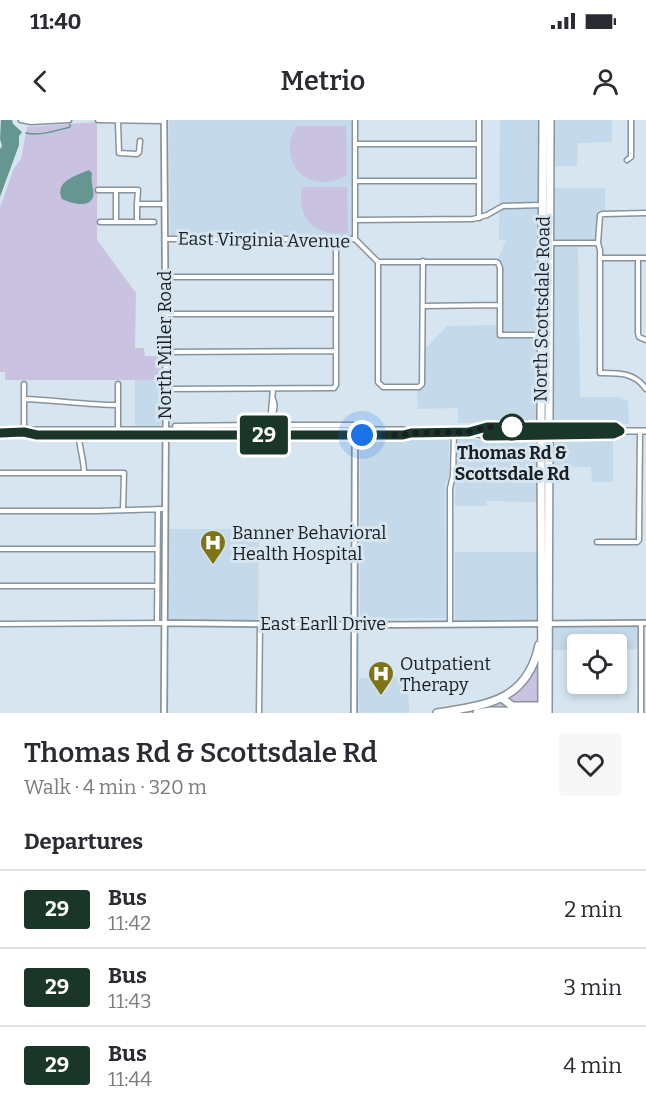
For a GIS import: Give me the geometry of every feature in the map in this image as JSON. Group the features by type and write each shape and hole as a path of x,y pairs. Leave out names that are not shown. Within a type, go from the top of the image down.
{"main road":[{"name":"North Scottsdale Road","path":"543,120 546,205 546,354 550,431 544,626"},
{"name":"North Scottsdale Road","path":"546,205 550,120"},
{"name":"North Scottsdale Road","path":"545,710 541,427 546,354"},
{"path":"286,430 330,427 355,430"},
{"path":"469,432 487,427 541,427 550,431 613,434 620,431 643,431"},
{"path":"0,433 37,429 166,433 196,428 403,430 411,433 469,432 487,436 541,436 550,431"},
{"path":"24,432 37,435 79,435 260,430"},
{"path":"439,713 481,706 501,698 520,684 530,671 544,626"},
{"path":"501,698 513,706 545,710"},
{"path":"480,713 505,709 508,704"},
{"path":"480,713 545,710"}],"street":[{"path":"21,120 39,122 69,120"},
{"path":"99,120 164,121"},
{"path":"355,239 356,120"},
{"path":"479,120 479,218"},
{"path":"627,160 631,157 631,120"},
{"path":"118,121 119,153 137,154 140,141"},
{"name":"North Miller Road","path":"164,121 166,389 164,713"},
{"path":"356,144 479,144"},
{"path":"356,182 479,181"},
{"path":"98,190 138,190 137,222"},
{"path":"116,190 116,221"},
{"path":"138,204 164,204"},
{"path":"355,220 473,219 487,215 503,206 546,205"},
{"path":"646,213 600,215 598,243 600,373 632,376 638,379 646,389"},
{"path":"100,222 154,222"},
{"name":"East Virginia Avenue","path":"165,239 355,239 378,262"},
{"path":"166,389 334,388 336,385 336,239"},
{"path":"546,243 598,243"},
{"path":"600,258 646,258"},
{"path":"638,258 638,333 639,337 646,340"},
{"path":"423,261 422,384 419,387 382,387 378,382 378,262 423,261 493,261 498,263 501,335 546,335"},
{"path":"164,277 336,277"},
{"path":"423,306 500,305"},
{"path":"164,314 336,314"},
{"path":"165,352 336,351"},
{"path":"24,384 24,432"},
{"path":"118,384 118,430"},
{"path":"273,389 271,408 274,430"},
{"path":"24,399 118,405"},
{"path":"260,430 267,425"},
{"path":"174,426 196,428"},
{"path":"354,713 355,430"},
{"path":"597,542 637,542 639,540 643,431"},
{"path":"450,624 450,488 453,476 454,432"},
{"path":"79,435 84,473"},
{"path":"0,473 124,473 123,510"},
{"path":"157,623 158,509"},
{"path":"0,512 165,509"},
{"path":"0,549 157,549"},
{"path":"0,586 157,586"},
{"path":"640,713 644,623"},
{"name":"East Earll Drive","path":"0,624 544,626 644,623"},
{"path":"260,624 260,713"}],"shaded area":[{"path":"1,120 12,120 22,132 0,197 0,149 2,146"},
{"path":"169,120 351,120 351,235 170,236"},
{"path":"500,120 540,120 539,339 536,422 458,423 458,408 418,409 417,388 423,388 426,348 447,326 497,325 498,259 506,240 499,240"},
{"path":"553,120 612,120 612,142 578,143 577,166 554,166"},
{"path":"97,122 97,240 136,293 135,348 144,348 145,356 161,356 161,380 5,380 5,372 0,372 0,207 14,168 21,159 27,127"},
{"path":"297,126 346,126 347,175 326,182 307,178 300,173 290,155 292,134"},
{"path":"89,170 92,173 93,197 91,201 79,204 62,199 60,193 64,183"},
{"path":"302,187 347,187 348,233 326,232 311,224 302,209"},
{"path":"554,188 605,188 602,246 578,247 580,397 620,397 628,401 629,424 554,424"},
{"path":"135,380 161,380 161,423 158,428 135,428"},
{"path":"613,436 613,482 592,482 591,467 554,466 555,440 566,437 596,438"},
{"path":"456,438 537,441 537,502 487,501 487,506 455,506"},
{"path":"360,440 449,440 449,476 445,485 446,618 360,619"},
{"name":"Banner Behavioral Health Hospital","path":"167,529 259,529 258,621 170,621 168,619"},
{"path":"455,552 538,552 539,620 455,620"},
{"path":"637,627 639,649 627,650 627,634 567,634 567,650 553,650 553,628"},
{"path":"539,656 540,702 507,710 505,707 453,713 486,707 508,697"},
{"path":"408,677 409,713 359,713 359,678"}],"waterway":[{"path":"26,133 48,133 70,127 70,124"}],"bus line":[{"name":"29","path":"0,433 24,432 37,435 403,435 469,432 487,427 615,427 620,431 613,434 487,436"}],"place":[{"name":"Thomas Rd & Scottsdale Rd","path":"512,427"},
{"name":"Banner Behavioral Health Hospital","path":"213,566"},
{"name":"Outpatient Therapy","path":"381,697"}],"route":[{"path":"362,435 469,432 487,427 512,427"}]}
